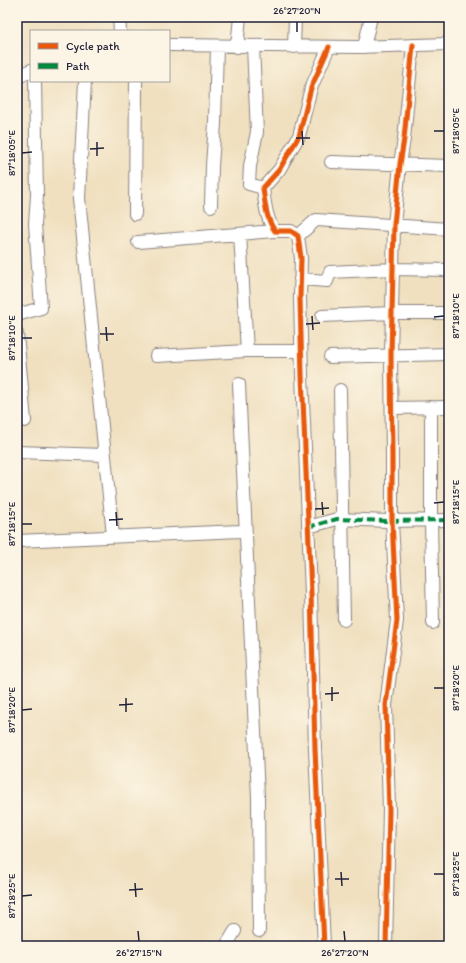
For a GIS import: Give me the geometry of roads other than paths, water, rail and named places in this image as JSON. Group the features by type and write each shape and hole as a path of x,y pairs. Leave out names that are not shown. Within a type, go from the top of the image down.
{"street":[{"path":"120,17 120,30"},
{"path":"237,47 240,17"},
{"path":"294,47 295,17"},
{"path":"364,47 371,17"},
{"path":"170,45 237,47 364,47 449,44"},
{"path":"386,946 389,810 386,705 397,620 392,521 391,355 394,225 413,45"},
{"path":"211,206 217,46"},
{"path":"253,47 257,132 250,166 249,184 263,188"},
{"path":"275,231 270,225 263,188 279,170 299,136 311,88 329,47"},
{"path":"17,78 30,71"},
{"path":"17,315 41,308 35,224 37,195 35,82"},
{"path":"85,82 79,198 113,536"},
{"path":"135,214 136,82"},
{"path":"331,162 449,166"},
{"path":"298,236 316,220 449,230"},
{"path":"138,242 275,231 291,231 298,236 301,258 301,351 311,593 315,749 324,946"},
{"path":"240,234 247,351"},
{"path":"300,279 327,281 330,272 393,269 449,270"},
{"path":"322,316 392,313 449,313"},
{"path":"17,334 24,421"},
{"path":"156,356 247,351 301,351"},
{"path":"330,357 449,354"},
{"path":"239,384 258,797 259,931"},
{"path":"340,390 344,620"},
{"path":"431,407 433,623"},
{"path":"392,408 449,407"},
{"path":"17,452 104,454"},
{"path":"308,527 337,519 392,521 449,520"},
{"path":"17,541 240,531"},
{"path":"226,946 235,931"}]}
